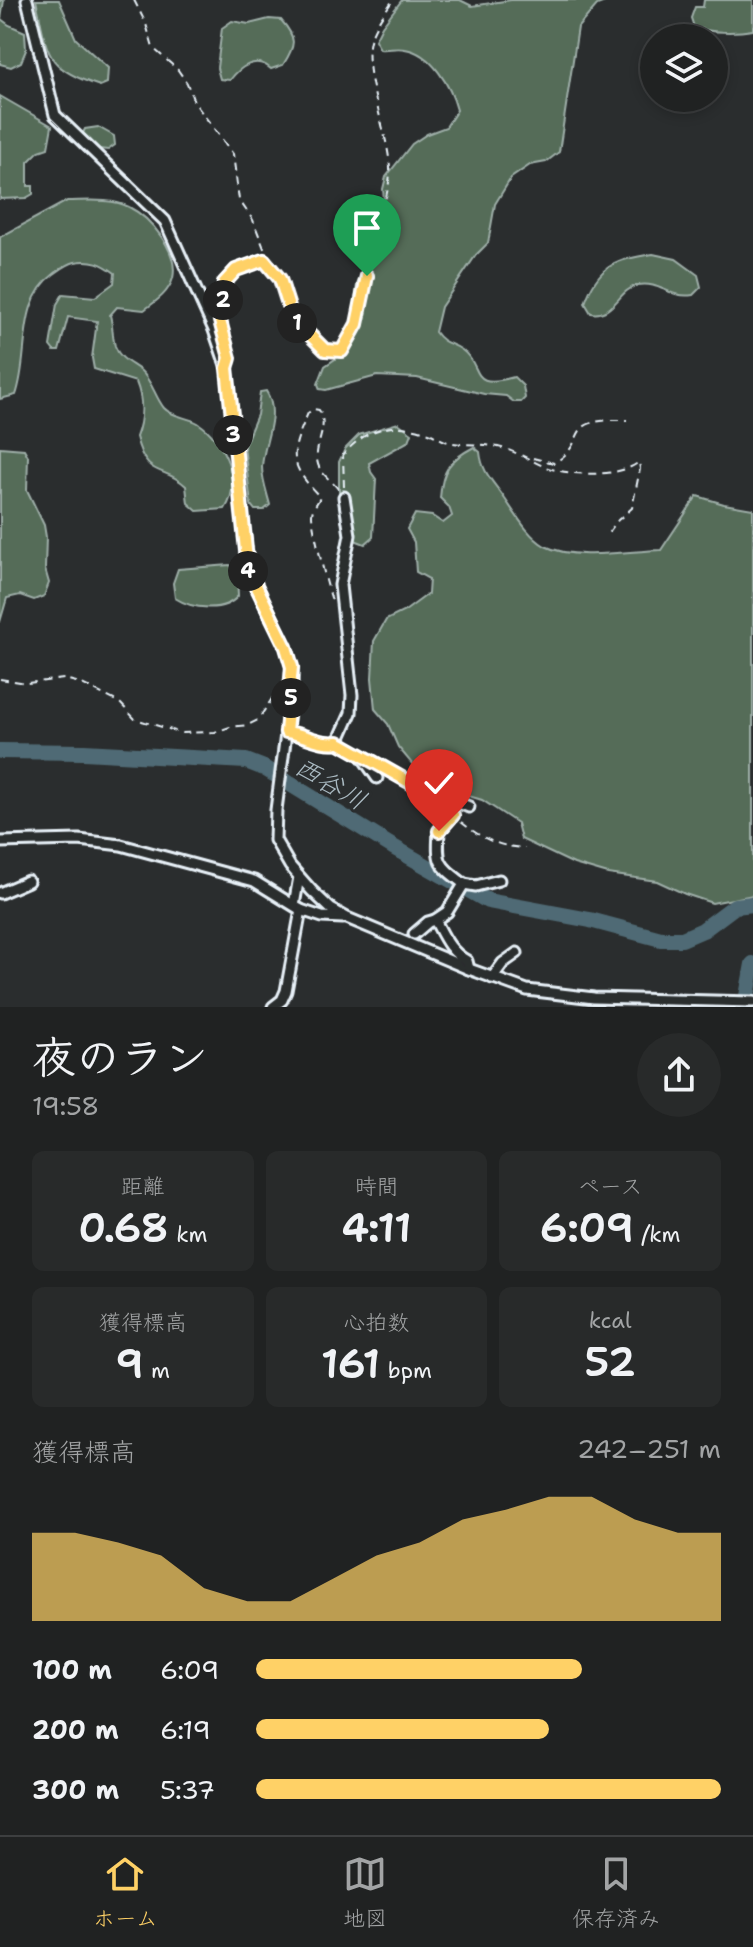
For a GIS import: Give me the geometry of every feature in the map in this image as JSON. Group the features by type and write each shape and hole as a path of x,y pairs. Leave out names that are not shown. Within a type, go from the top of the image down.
{"street":[{"path":"27,0 55,115 165,221 214,330 227,368 248,569 286,647 292,667 290,708 274,827 279,852 331,909 347,918 527,990 582,997 753,1002"},
{"path":"227,368 230,358 220,321 224,283 236,270 264,260"},
{"path":"338,742 348,724 352,695 340,585 350,535 344,497"},
{"path":"286,732 305,734 321,743 338,742 441,800 469,807"},
{"path":"363,758 377,778"},
{"path":"441,800 453,815 439,831 438,860 442,867 462,887 499,880"},
{"path":"0,842 79,840 121,845 254,881 298,908 322,917 347,918"},
{"path":"273,1007 282,1000 286,991 298,908 299,877"},
{"path":"0,893 28,881"},
{"path":"414,934 447,912 462,887"},
{"path":"435,920 450,948 467,961 469,969"},
{"path":"492,978 503,963 517,953"}],"path":[{"path":"134,0 153,48 178,70 194,102 233,154 239,200 253,220 265,252 264,260 280,279 287,309 301,328 325,350 342,351 357,324 368,259 389,188 388,156 369,48 379,20 393,0"},
{"path":"344,497 319,467 316,456 324,426 319,410 313,409 308,413 293,454 300,472 320,497 311,517 329,594 344,618"},
{"path":"344,497 343,455 359,438 384,426 424,431 447,442 486,444 554,463 562,458 582,426 600,419 627,420"},
{"path":"528,456 544,467 587,474 630,469 639,462 632,508 606,536"},
{"path":"0,679 27,683 64,679 80,683 120,703 135,719 182,733 215,732 248,725 258,720 273,697 290,708"},
{"path":"453,815 479,836 495,844 525,848"}],"green space":[{"path":"0,0 4,0 1,19 25,32 26,50 21,62 11,67 0,64"},
{"path":"36,0 59,0 76,39 108,68 107,83 100,86 58,65 46,46"},
{"path":"402,0 460,0 472,6 511,0 610,0 597,5 578,27 559,152 546,162 530,165 511,178 495,204 488,243 476,255 441,307 435,332 469,357 483,379 514,377 523,386 525,398 521,402 514,402 506,396 484,394 417,378 377,376 326,390 320,389 318,384 325,366 335,359 344,344 352,326 357,285 363,270 381,251 387,234 383,189 386,177 412,144 446,127 457,110 439,72 424,57 405,49 380,49 375,40"},
{"path":"704,0 753,0 753,30 728,32 728,24 693,24 691,18 695,7 703,7"},
{"path":"269,19 281,20 292,37 292,47 283,65 271,69 260,63 249,64 230,80 220,79 217,68 222,28 232,21 249,24"},
{"path":"0,96 52,126 48,148 39,151 28,162 28,186 33,186 33,194 26,198 0,199"},
{"path":"98,127 114,136 115,145 108,150 99,149 82,135 85,129"},
{"path":"67,201 107,201 129,207 154,227 168,247 174,268 171,283 161,297 144,310 117,307 110,315 114,342 123,358 145,375 164,408 198,423 216,440 231,474 232,487 225,509 197,511 188,503 186,486 178,479 156,470 145,460 136,437 141,409 136,382 94,369 92,358 97,321 68,317 59,351 54,351 50,346 57,304 63,294 95,297 114,283 115,273 101,264 87,261 72,263 42,286 29,314 16,395 0,399 0,237"},
{"path":"653,254 676,259 698,275 701,287 693,295 685,296 653,285 638,285 625,292 605,311 591,313 585,303 602,272 618,262"},
{"path":"266,391 272,419 262,467 270,505 264,510 255,510 251,505 244,446 257,415 260,392"},
{"path":"398,423 412,433 409,441 369,463 376,479 373,537 365,544 352,539 339,499 339,462 345,449 359,435"},
{"path":"0,447 24,449 28,456 27,490 44,525 45,569 49,583 44,596 34,600 20,595 7,598 0,622"},
{"path":"474,447 480,452 489,477 523,525 539,542 557,551 602,554 661,550 697,496 753,509 753,895 712,903 657,881 608,874 574,864 521,839 517,823 482,800 429,784 398,747 388,724 375,709 372,678 374,641 386,620 428,594 429,579 416,572 414,542 407,529 415,514 432,516 443,523 452,516 449,507 440,498 445,473 453,461"},
{"path":"230,565 237,575 238,596 232,601 208,608 175,598 173,583 178,569"}],"waterway":[{"name":"西谷川","path":"0,751 84,752 246,761 264,768 488,901 590,920 661,939 682,939 703,930 735,906 753,904"},
{"path":"745,1007 753,964"}],"route":[{"path":"367,276 357,324 342,351 332,352 325,350 292,317 280,279 264,260 227,276 220,321 230,358 227,368 244,549 254,586 286,647 292,667 286,732 305,734 321,743 338,742 441,800 453,815 439,831"}]}
